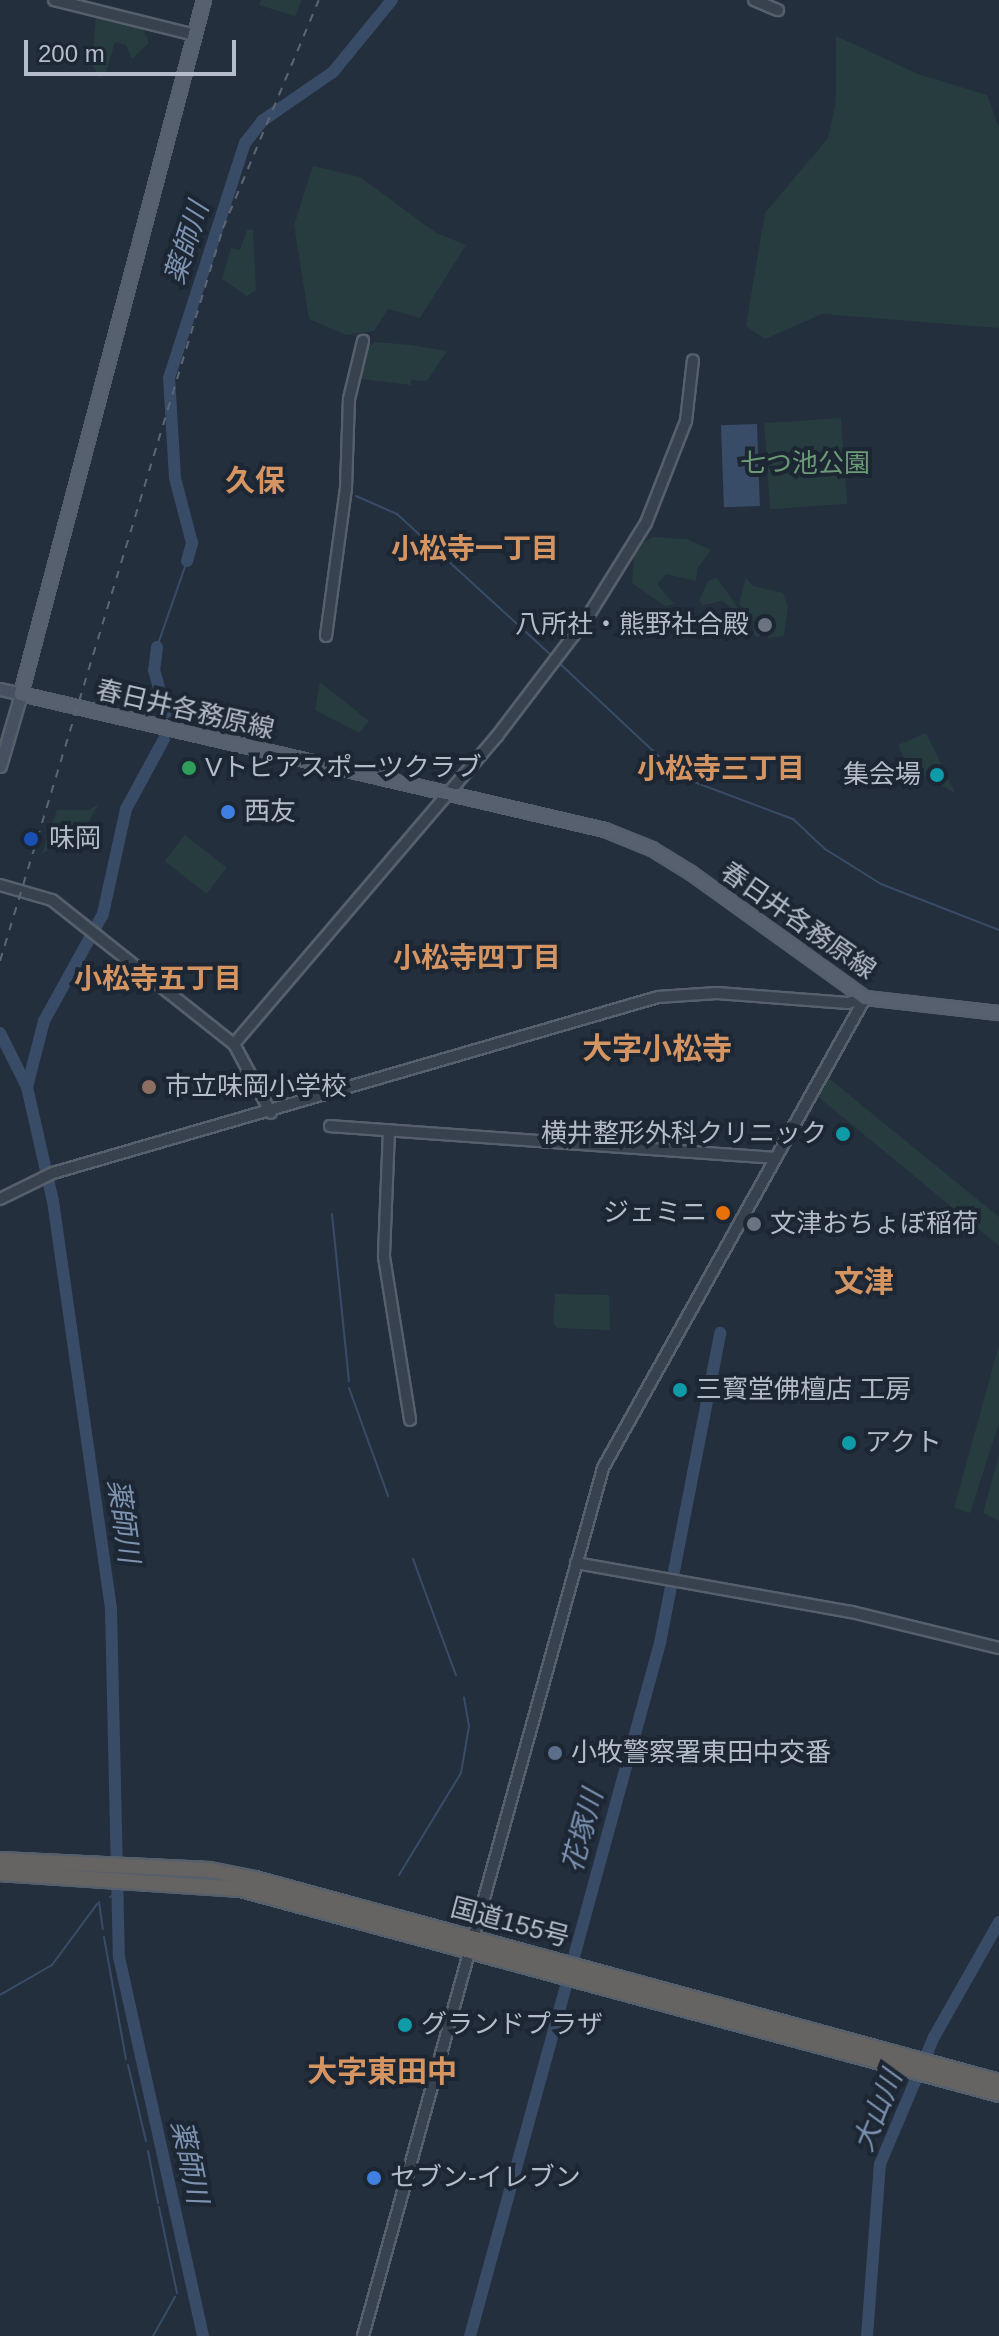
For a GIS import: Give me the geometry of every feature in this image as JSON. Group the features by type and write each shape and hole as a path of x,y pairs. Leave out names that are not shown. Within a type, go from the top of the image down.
{"highway":[{"name":"国道155号","path":"0,1860 210,1870 941,2072 999,2094"},
{"name":"国道155号","path":"0,1873 206,1883 471,1943"},
{"name":"国道155号","path":"941,2072 999,2082"}],"main road":[{"path":"0,766 204,0"},
{"path":"0,689 21,694"},
{"name":"春日井各務原線","path":"21,694 605,830 652,849 865,998 999,1013"}],"street":[{"path":"54,0 195,35"},
{"path":"754,0 778,10"},
{"path":"326,636 346,488 349,399 363,341"},
{"path":"234,1044 526,701 587,618 646,523 686,421 693,360"},
{"path":"0,885 52,900 234,1044 271,1113"},
{"path":"0,1199 53,1173 271,1113 658,997 717,993 848,1003 865,998"},
{"path":"363,2336 603,1468 865,998"},
{"path":"330,1126 775,1158"},
{"path":"389,1130 384,1257 410,1420"},
{"path":"576,1563 852,1612 999,1648"}],"green space":[{"path":"261,0 302,0 295,16 259,5"},
{"path":"96,16 143,28 149,43 132,59 126,45 115,42 105,75 99,78 92,64"},
{"path":"836,36 918,74 987,95 999,128 999,328 822,314 765,339 746,326 765,213 828,138 836,100"},
{"path":"313,166 360,177 436,233 466,245 420,318 388,309 374,331 346,335 309,319 294,225"},
{"path":"247,230 253,230 256,290 247,296 222,279 231,248 240,250"},
{"path":"375,342 447,351 427,381 411,380 411,385 361,379 368,347"},
{"name":"七つ池公園","path":"841,418 847,504 770,509 764,423"},
{"path":"653,537 687,539 711,550 697,569 696,581 666,574 657,584 674,604 665,606 632,583 635,547"},
{"path":"717,578 738,612 722,601 703,605 699,601 708,581"},
{"path":"746,578 753,586 783,593 788,607 784,636 768,638 770,618 764,616 759,638 753,634 753,617 739,604"},
{"path":"320,682 369,721 359,733 315,710"},
{"path":"926,733 955,793 909,768 898,745"},
{"path":"98,805 83,832 68,835 42,854 57,810 88,810"},
{"path":"185,835 227,868 206,894 165,861"},
{"path":"826,1076 999,1217 999,1246 816,1095"},
{"path":"555,1294 609,1295 610,1330 557,1328 553,1323"},
{"path":"999,1345 999,1423 970,1513 954,1508"},
{"path":"999,1455 999,1521 983,1513"}],"water":[{"path":"757,424 760,506 724,507 721,425"}],"waterway":[{"name":"薬師川","path":"187,561 192,543 175,478 169,378 245,143 262,121 333,72 392,0"},
{"path":"356,496 397,514 553,657"},
{"path":"157,647 187,561"},
{"name":"薬師川","path":"157,647 154,670 166,712"},
{"path":"557,661 681,777 793,819 825,849 881,884 999,930"},
{"name":"薬師川","path":"164,739 126,809 103,914 44,1021 27,1087 53,1201 111,1609 119,1957 203,2336"},
{"path":"0,1033 27,1087"},
{"path":"332,1214 349,1381"},
{"name":"花塚川","path":"470,2336 660,1643 720,1333"},
{"path":"349,1388 388,1496"},
{"path":"413,1559 456,1675"},
{"path":"399,1875 461,1773 469,1726 464,1697"},
{"name":"薬師川","path":"110,1897 115,1894"},
{"path":"99,1902 103,1929"},
{"path":"0,1995 52,1965 97,1904"},
{"name":"大山川","path":"867,2336 880,2164 934,2037 999,1922"},
{"path":"104,1937 126,2059"},
{"path":"128,2065 146,2141"},
{"path":"148,2151 158,2203"},
{"path":"159,2207 177,2293"},
{"path":"153,2336 175,2297"}],"railway":[{"path":"0,961 223,228 319,0"}],"place":[{"name":"八所社・熊野社合殿","path":"765,625"},
{"name":"Vトピアスポーツクラブ","path":"189,768"},
{"name":"集会場","path":"937,775"},
{"name":"西友","path":"228,812"},
{"name":"味岡","path":"31,839"},
{"name":"市立味岡小学校","path":"149,1087"},
{"name":"横井整形外科クリニック","path":"843,1134"},
{"name":"ジェミニ","path":"723,1213"},
{"name":"文津おちょぼ稲荷","path":"754,1224"},
{"name":"三寳堂佛檀店 工房","path":"680,1390"},
{"name":"アクト","path":"849,1443"},
{"name":"小牧警察署東田中交番","path":"555,1753"},
{"name":"グランドプラザ","path":"405,2025"},
{"name":"セブン-イレブン","path":"374,2178"}],"district":[{"name":"久保","path":"255,481"},
{"name":"小松寺一丁目","path":"475,549"},
{"name":"小松寺三丁目","path":"721,769"},
{"name":"小松寺四丁目","path":"477,958"},
{"name":"小松寺五丁目","path":"158,979"},
{"name":"大字小松寺","path":"657,1049"},
{"name":"文津","path":"864,1282"},
{"name":"大字東田中","path":"382,2072"}]}
